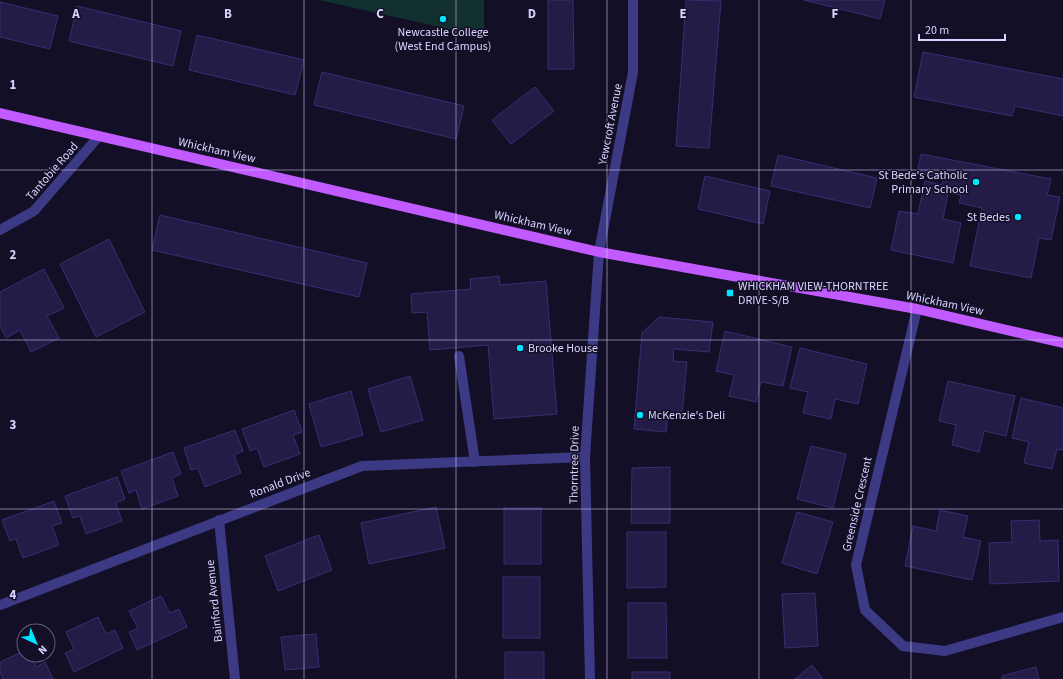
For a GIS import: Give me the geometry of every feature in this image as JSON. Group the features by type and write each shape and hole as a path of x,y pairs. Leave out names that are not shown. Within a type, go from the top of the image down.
{"main road":[{"name":"Whickham View","path":"0,113 599,252 917,309 1063,343"}],"street":[{"name":"Yewcroft Avenue","path":"599,252 632,72 633,0"},
{"name":"Tantobie Road","path":"0,230 34,211 100,136"},
{"name":"Thorntree Drive","path":"590,679 585,457 599,252"},
{"name":"Greenside Crescent","path":"917,309 856,565 865,610 903,646 945,651 1063,617"},
{"path":"459,356 475,462"},
{"name":"Ronald Drive","path":"0,605 362,466 585,457"},
{"name":"Bainford Avenue","path":"219,520 235,679"}],"green space":[{"name":"Newcastle College (West End Campus)","path":"319,0 484,0 484,37"}],"building":[{"path":"548,0 573,0 574,69 548,69"},
{"path":"686,0 721,1 709,148 676,146"},
{"path":"804,0 885,0 880,19"},
{"path":"0,2 58,16 50,49 0,37"},
{"path":"77,6 181,31 173,66 69,41"},
{"path":"197,35 304,60 295,95 189,70"},
{"path":"923,52 1063,79 1063,116 1015,106 1012,116 914,97"},
{"path":"322,72 464,106 456,139 314,105"},
{"path":"535,87 554,111 511,144 492,120"},
{"name":"St Bedes","path":"921,154 1051,179 1047,195 1060,197 1051,240 1039,238 1031,278 970,266 982,208 959,203 961,195 948,193 943,219 961,223 953,263 891,250 899,211 918,214 925,181 942,185 944,178 917,173"},
{"path":"778,155 877,178 870,208 771,186"},
{"path":"705,176 770,191 763,224 698,209"},
{"path":"160,215 367,263 359,297 152,250"},
{"path":"109,239 145,312 96,337 60,264"},
{"path":"44,269 64,308 47,316 59,338 31,352 20,330 6,338 0,326 0,292"},
{"name":"Brooke House","path":"499,276 500,285 546,281 557,414 494,419 488,345 430,350 427,312 412,313 411,294 471,289 470,279"},
{"path":"659,317 713,322 709,352 674,349 673,361 687,362 682,414 668,413 666,432 634,429 642,333"},
{"path":"725,331 792,347 783,386 761,382 756,402 729,396 734,375 716,371"},
{"path":"800,348 867,364 858,404 835,399 831,419 803,413 808,392 790,388"},
{"path":"410,376 423,420 381,432 368,389"},
{"path":"948,381 1015,396 1006,436 984,431 979,452 952,445 956,425 939,421"},
{"path":"351,391 363,435 321,447 309,404"},
{"path":"1021,398 1063,408 1063,450 1057,449 1052,469 1024,463 1029,442 1012,438"},
{"path":"294,410 302,432 293,435 300,454 264,467 257,448 250,451 242,429"},
{"path":"235,430 243,451 234,455 241,473 205,487 198,468 191,470 184,448"},
{"path":"811,446 846,454 833,508 797,499"},
{"path":"173,452 181,474 172,478 178,496 142,509 136,490 129,493 121,471"},
{"path":"670,467 670,523 631,523 632,468"},
{"path":"117,477 125,499 116,503 122,521 86,534 80,516 73,518 65,496"},
{"path":"54,501 62,523 52,526 59,545 23,558 16,539 10,541 2,520"},
{"path":"436,507 445,548 369,564 361,523"},
{"path":"504,508 541,508 541,564 504,564"},
{"path":"940,510 968,516 963,537 981,541 972,580 905,566 913,526 936,531"},
{"path":"797,512 833,522 817,574 782,563"},
{"path":"1039,520 1040,541 1058,540 1059,581 990,584 989,543 1012,542 1011,521"},
{"path":"627,532 666,532 666,587 627,588"},
{"path":"319,535 332,570 278,591 265,556"},
{"path":"503,577 540,577 540,638 503,638"},
{"path":"815,593 818,646 785,648 782,594"},
{"path":"161,596 170,613 179,609 187,627 137,650 129,632 138,628 129,611"},
{"path":"628,603 666,603 667,658 628,658"},
{"path":"98,617 106,634 115,630 123,648 74,672 65,653 74,649 66,632"},
{"path":"316,634 319,667 285,670 281,637"},
{"path":"505,652 544,652 544,679 505,679"},
{"path":"16,655 16,663 34,663 36,667 45,663 53,679 3,679 0,672 0,662"},
{"path":"812,665 823,679 795,679"},
{"path":"1036,667 1039,679 1002,679 1002,676"},
{"path":"632,672 670,672 670,679 632,679"}],"place":[{"name":"Newcastle College (West End Campus)","path":"443,19"},
{"name":"St Bede's Catholic Primary School","path":"976,182"},
{"name":"St Bedes","path":"1018,217"},
{"name":"WHICKHAM VIEW-THORNTREE DRIVE-S/B","path":"730,293"},
{"name":"Brooke House","path":"520,348"},
{"name":"McKenzie's Deli","path":"640,415"}]}
